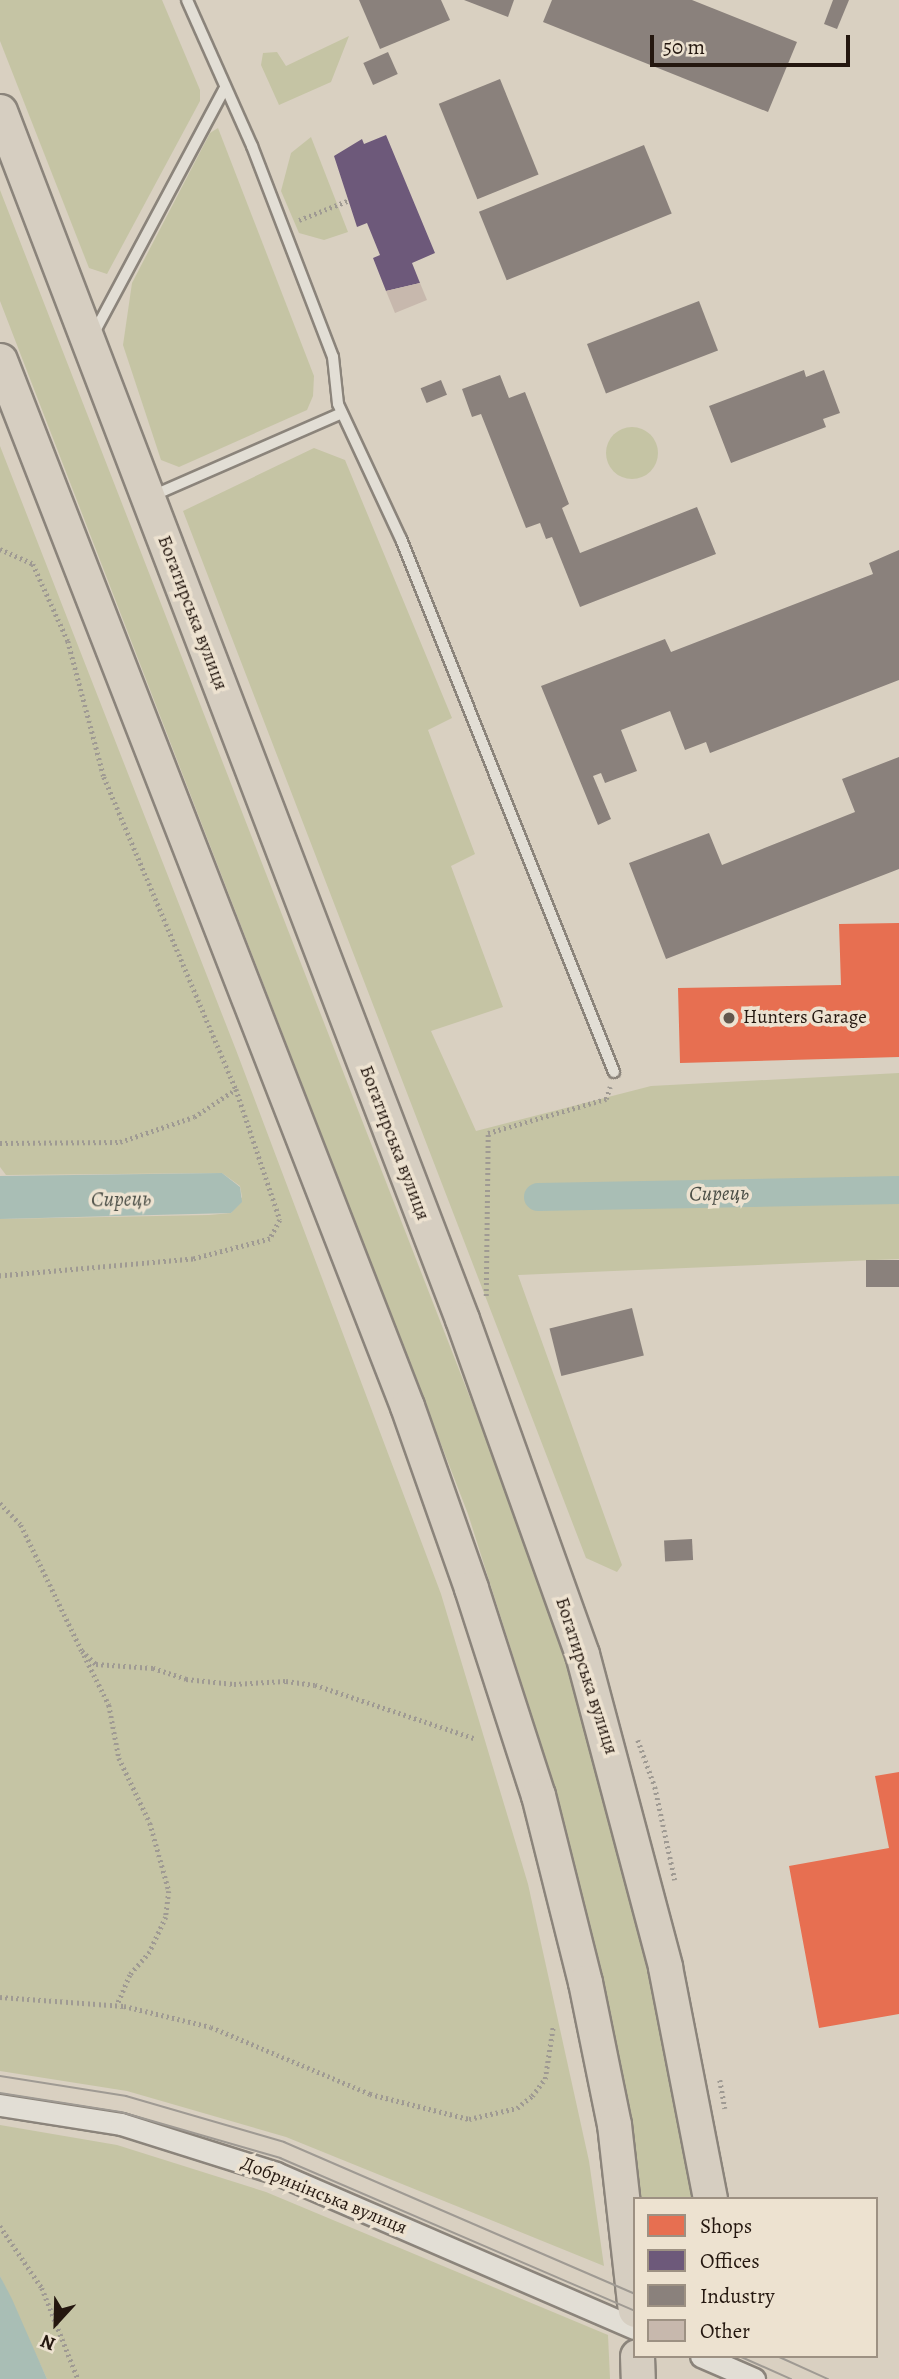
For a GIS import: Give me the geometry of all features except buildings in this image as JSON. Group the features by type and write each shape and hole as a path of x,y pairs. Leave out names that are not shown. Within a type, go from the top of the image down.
{"main road":[{"name":"Богатирська вулиця","path":"0,111 461,1319 582,1654 662,1954 710,2197"},
{"path":"0,360 402,1393 484,1627 538,1795 585,1982 614,2124 633,2292"},
{"path":"637,2358 638,2379"},
{"path":"723,2358 724,2379"}],"street":[{"name":"Добринінська вулиця","path":"0,2105 121,2124 276,2173 633,2327"},
{"path":"706,2358 754,2379"}],"lane":[{"path":"187,0 224,90 252,146 333,357 342,413 401,539 614,1072"},
{"path":"90,342 224,90"},
{"path":"149,498 342,413"}],"path":[{"path":"282,227 347,201"},
{"path":"0,549 33,564 68,641 104,777 236,1088 280,1220 270,1239 193,1259 0,1276"},
{"path":"486,1308 488,1133 606,1099 614,1072"},
{"path":"0,1143 120,1142 194,1117 236,1088"},
{"path":"0,1503 21,1525 109,1705 119,1758 150,1823 169,1891 166,1917 150,1952 130,1975 117,2006"},
{"path":"82,1651 96,1664 153,1668 186,1679 315,1685 476,1739"},
{"path":"0,1997 117,2006 211,2027 370,2094 468,2119 517,2108 532,2096 545,2079 554,2027"},
{"path":"0,2226 42,2288 78,2379"}],"green space":[{"path":"0,0 162,0 200,90 200,101 107,274 89,268 0,41"},
{"path":"349,36 331,82 279,105 261,65 263,53 277,52 286,66"},
{"path":"218,128 314,376 313,396 307,410 179,467 161,460 123,345 132,283 210,133"},
{"path":"311,137 348,232 324,240 299,233 281,191 291,153"},
{"path":"0,190 537,1570 600,1763 652,1971 692,2197 641,2197 630,2120 555,1788 468,1514 0,301"},
{"path":"632,427 642,429 650,435 656,443 656,463 650,471 642,477 632,479 622,477 614,471 608,463 606,453 608,443 614,435 622,429"},
{"path":"0,446 236,1050 441,1594 528,1884 589,2161 604,2266 286,2137 127,2091 0,2071 0,1219 231,1213 242,1197 240,1186 222,1173 6,1175 0,1167"},
{"path":"314,448 345,460 452,718 428,730 475,854 451,866 503,1007 431,1031 476,1131 651,1086 899,1073 899,1259 518,1275 622,1565 617,1572 586,1558 183,511"},
{"path":"0,2125 117,2145 266,2192 608,2335 610,2379 47,2379 0,2276"}],"water":[{"path":"222,1173 240,1187 242,1202 231,1213 0,1219 0,1176"},
{"path":"0,2276 12,2299 47,2379 0,2379"}],"waterway":[{"name":"Сирець","path":"538,1197 899,1190"}],"tram line":[{"path":"0,2076 126,2096 284,2142 633,2293"},
{"path":"0,2093 121,2112 280,2158 633,2310"},
{"path":"744,2358 791,2379"},
{"path":"781,2358 828,2379"}],"place":[{"name":"Hunters Garage","path":"729,1018"}]}
